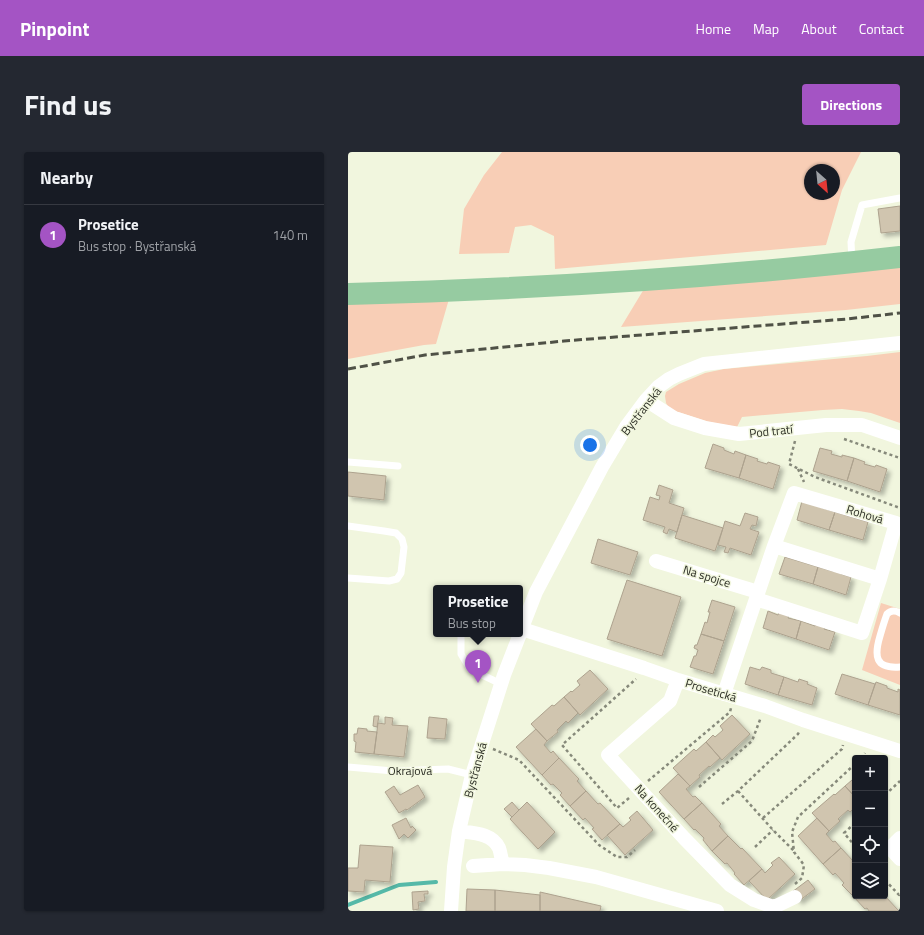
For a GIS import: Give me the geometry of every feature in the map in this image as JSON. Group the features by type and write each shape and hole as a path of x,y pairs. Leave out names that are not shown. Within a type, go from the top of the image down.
{"main road":[{"path":"348,294 490,289 746,273 900,257"}],"street":[{"name":"Bystřanská","path":"523,624 536,592 602,467 626,427 646,400 658,387 679,374 704,364 900,344"},
{"name":"Pod tratí","path":"646,400 674,418 705,428 739,434 826,425 862,425 900,438"},
{"name":"Rohová","path":"724,694 757,595 794,492 896,523 880,579 862,633 757,595"},
{"path":"774,546 880,579"},
{"name":"Na spojce","path":"656,561 757,595"},
{"name":"Prosetická","path":"523,632 765,706 803,720 900,751"},
{"name":"Bystřanská","path":"451,911 454,867 459,831 472,775 518,637"},
{"name":"Na konečné","path":"678,680 670,701 608,755 684,838 730,885 754,900 774,907 792,898"},
{"path":"459,831 485,835 492,840 499,848 502,864"},
{"path":"900,838 890,848 900,859"},
{"path":"473,866 502,864 549,868 596,877 717,911"}],"lane":[{"path":"852,262 851,242 862,205 900,198"},
{"path":"348,462 398,466"},
{"path":"348,526 384,530 396,533 402,540 404,547 401,573 397,579 389,581 348,578"},
{"path":"900,613 893,611 887,614 876,653 881,663 893,668 900,667"},
{"path":"461,637 461,654 470,669 502,684"},
{"name":"Okrajová","path":"348,768 393,771 448,769 472,775"}],"path":[{"path":"796,437 789,464 815,478 900,508"},
{"path":"841,438 900,458"},
{"path":"699,787 752,741 765,706"},
{"path":"722,804 798,734 803,720"},
{"path":"762,818 842,748 845,733"},
{"path":"481,745 519,760 599,845 618,857 627,857 635,850"},
{"path":"794,852 792,832 798,816 852,767"},
{"path":"888,792 900,782"},
{"path":"738,790 804,865 802,878 790,888 792,898"},
{"path":"852,826 844,833 852,842"},
{"path":"755,847 773,830"},
{"path":"888,883 899,895 900,894"}],"shaded area":[{"path":"502,152 861,152 840,197 840,164 804,164 804,200 839,200 826,245 555,269 554,236 531,225 515,227 509,253 459,254 464,209 484,175"},
{"path":"900,265 900,304 846,310 621,327 644,289"},
{"path":"449,299 436,344 348,359 348,302"},
{"path":"900,352 900,423 871,413 842,409 742,417 737,427 709,422 675,411 669,408 666,403 666,392 679,384 705,373 724,369"},
{"path":"881,603 900,609 900,685 862,670"}],"building":[{"path":"900,206 900,231 881,233 878,209"},
{"path":"713,444 734,454 735,451 746,455 739,478 705,468"},
{"path":"820,448 832,451 831,454 854,458 847,481 813,471"},
{"path":"746,455 758,459 757,461 767,464 768,462 780,466 773,489 739,478"},
{"path":"854,458 865,462 864,464 875,467 876,465 887,469 880,492 847,481"},
{"path":"348,472 386,476 384,500 348,496"},
{"path":"659,485 673,490 669,503 684,508 677,532 669,529 667,534 663,532 665,527 643,520 650,497 659,500 660,496 656,495"},
{"path":"802,501 835,512 829,530 797,520"},
{"path":"835,512 868,522 863,540 829,530"},
{"path":"745,513 758,517 756,526 752,525 750,529 759,532 751,555 730,548 728,553 724,552 726,547 718,545 725,521 740,526"},
{"path":"682,515 723,528 715,551 675,538"},
{"path":"598,539 638,552 630,575 591,563"},
{"path":"785,557 818,567 813,584 779,574"},
{"path":"818,567 832,571 843,571 841,574 851,577 846,595 813,584"},
{"path":"627,580 681,597 662,656 607,639"},
{"path":"712,600 735,607 724,641 701,634 705,622 707,623 710,612 708,612"},
{"path":"768,611 778,615 779,612 789,615 788,618 801,621 796,639 763,628"},
{"path":"801,621 815,626 816,623 826,626 824,629 835,632 829,650 796,639"},
{"path":"701,634 724,641 713,674 690,667 698,650 694,648 695,645 697,645"},
{"path":"750,667 760,670 762,667 771,670 771,673 784,677 778,695 745,684"},
{"path":"590,670 608,689 580,715 564,697 580,685 577,681"},
{"path":"842,674 875,684 868,705 835,694"},
{"path":"784,677 798,682 799,679 808,682 807,684 817,688 812,705 778,695"},
{"path":"876,682 898,692 898,689 900,690 900,715 868,705"},
{"path":"564,697 578,713 568,723 566,721 557,730 558,732 547,741 531,724 552,705 554,706"},
{"path":"732,715 750,734 722,760 706,742 713,735 715,737 723,730 720,726"},
{"path":"374,716 379,716 377,727 373,726"},
{"path":"385,717 393,718 392,725 408,726 404,757 374,754 378,723 385,724"},
{"path":"429,717 447,719 445,739 427,738"},
{"path":"358,728 377,732 374,754 355,752 356,742 354,741 354,734 357,734"},
{"path":"536,729 547,741 544,745 551,753 553,751 559,758 542,775 516,747"},
{"path":"706,742 720,758 699,775 700,777 690,786 673,768 694,749 696,751"},
{"path":"559,758 579,779 577,781 586,791 570,806 560,795 562,793 553,784 551,785 542,775"},
{"path":"678,774 690,786 686,789 693,797 695,796 702,803 684,819 659,792"},
{"path":"852,780 852,794 845,786"},
{"path":"418,785 425,797 407,810 406,809 399,813 385,792 394,786 400,795"},
{"path":"845,786 852,794 852,810 850,812 848,810 838,819 840,821 829,831 812,813 834,794 835,795"},
{"path":"586,791 620,824 602,840 585,818 583,820 570,806"},
{"path":"512,802 519,810 512,817 504,809"},
{"path":"527,802 555,832 538,849 510,819"},
{"path":"702,803 721,824 719,826 728,836 712,851 703,840 704,838 684,819"},
{"path":"637,811 653,830 625,855 607,835 620,824 623,827 631,820 629,818"},
{"path":"406,818 411,828 412,826 416,830 408,838 404,834 399,839 392,825"},
{"path":"817,818 829,831 826,834 841,848 823,864 798,836"},
{"path":"728,836 762,869 744,885 727,863 725,864 712,851"},
{"path":"360,845 393,847 390,882 365,880 364,892 348,891 348,868 358,868"},
{"path":"841,848 852,860 852,895 842,885 844,883 835,873 833,875 823,864"},
{"path":"779,857 795,874 767,900 749,881 762,869 765,873 773,865 771,863"},
{"path":"808,880 815,889 799,901 792,892"},
{"path":"467,889 495,890 495,911 466,911"},
{"path":"495,890 540,895 540,911 495,911"},
{"path":"428,891 428,894 424,894 425,901 418,902 419,909 413,910 412,892"},
{"path":"540,892 601,906 600,911 540,911"},
{"path":"856,899 888,899 899,911 869,911 867,908 865,909"}],"waterway":[{"path":"348,905 399,885 436,882"}],"railway":[{"path":"348,369 425,355 564,341 847,319 900,313"}],"place":[{"name":"Prosetice","path":"478,683"}]}
